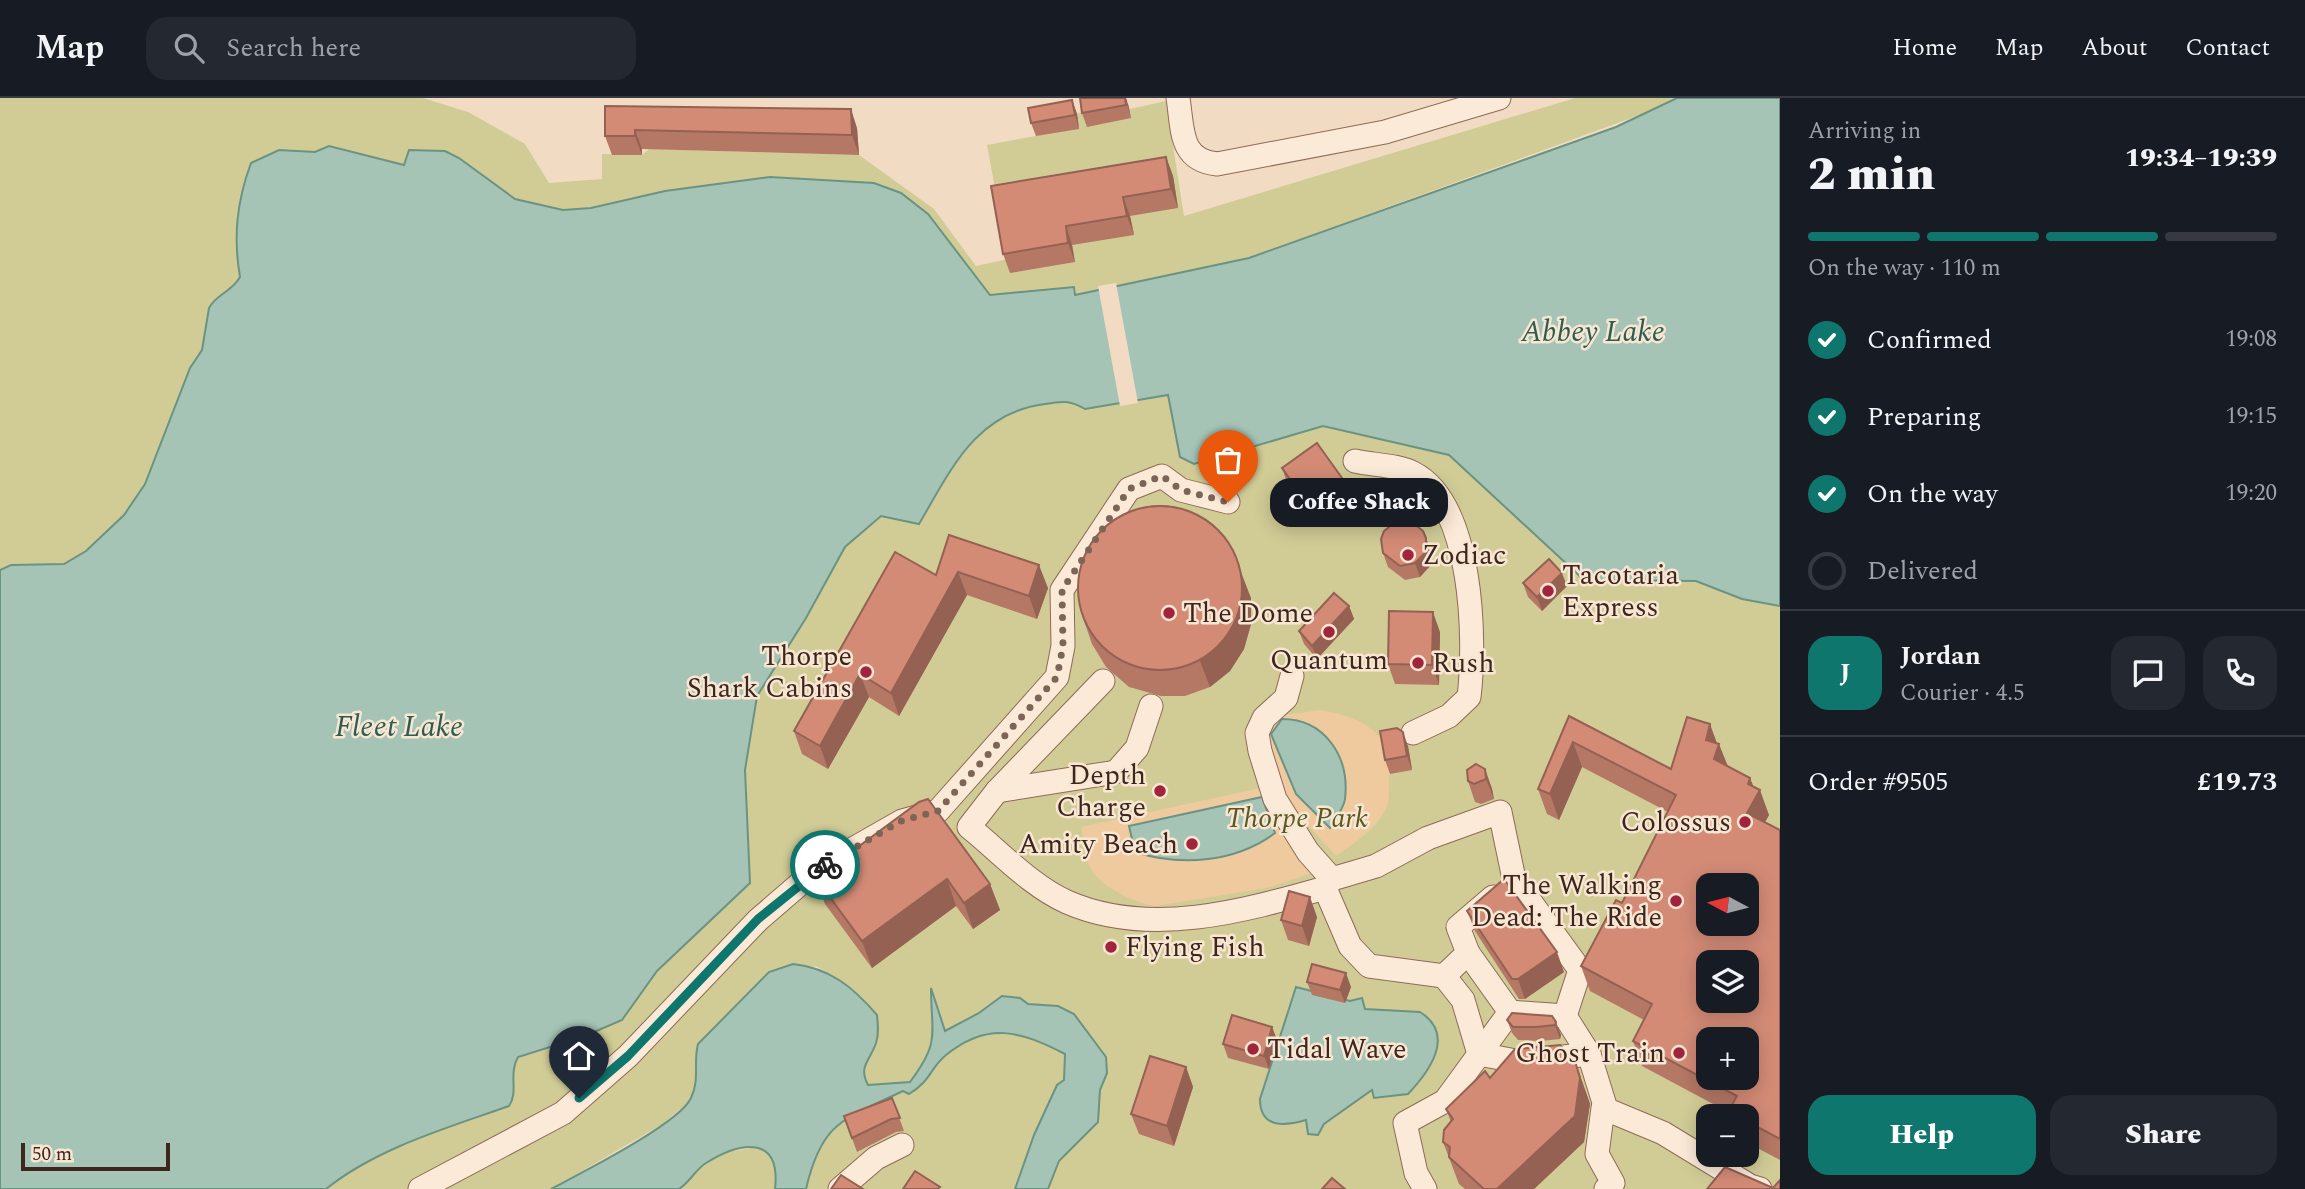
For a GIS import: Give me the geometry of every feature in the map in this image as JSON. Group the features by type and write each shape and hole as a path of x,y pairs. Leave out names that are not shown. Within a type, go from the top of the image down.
{"street":[{"path":"1178,98 1184,139 1190,153 1202,163 1217,164 1385,132 1499,98"},
{"path":"1355,461 1413,473 1441,500 1453,527 1468,580 1473,628 1469,697 1449,716 1413,733"},
{"path":"420,1189 563,1113 628,1056 758,919 816,870 901,821 938,811 1057,677 1063,646 1062,590 1129,489 1162,476 1181,490 1228,502"},
{"path":"1292,676 1286,698 1264,718 1257,733 1275,799 1329,884 1350,946 1369,967 1444,976 1462,1000 1479,1054"},
{"path":"969,827 997,791 1103,681"},
{"path":"997,791 1116,772 1137,748 1151,706"},
{"path":"938,811 969,827 1049,892 1068,903 1119,917 1174,921 1329,884 1376,866 1428,838 1500,812 1514,879 1580,970 1566,1016 1589,1054 1606,1109 1663,1133 1720,1178 1760,1189"},
{"path":"1510,1013 1468,953 1458,926 1514,879"},
{"path":"1444,976 1468,953"},
{"path":"1510,1013 1566,1016"},
{"path":"1424,1189 1416,1173 1405,1123 1445,1101 1510,1013"},
{"path":"1479,1054 1521,1062 1589,1054"},
{"path":"1606,1109 1603,1108 1597,1154 1613,1183 1606,1189"},
{"path":"840,1189 876,1158 902,1145"}],"green space":[{"name":"Thorpe Park","path":"0,98 423,98 468,112 525,144 549,183 602,179 602,154 642,155 649,149 859,155 934,209 976,266 1008,259 987,145 1035,136 1073,114 1128,104 1130,109 1166,101 1184,216 1575,98 1677,98 1664,106 1249,258 1117,287 1138,400 1168,395 1194,464 1323,426 1449,455 1584,580 1696,581 1742,599 1780,606 1780,1189 806,1189 814,1155 868,1085 864,1069 878,1032 876,1019 862,997 816,966 696,1050 697,1079 691,1100 661,1125 551,1189 324,1189 389,1151 509,1106 518,1057 585,1036 622,1020 657,971 750,884 745,770 757,696 806,618 845,547 881,516 953,467 984,428 1030,406 1070,400 1085,409 1119,403 1074,288 990,295 928,214 901,193 874,183 770,177 665,191 591,208 563,210 515,199 445,151 419,153 405,166 329,146 315,152 279,150 251,163 242,191 238,219 240,277 209,308 202,350 190,368 145,484 124,515 86,551 64,564 11,565 0,570"},
{"path":"757,1147 772,1158 776,1175 775,1189 679,1189 704,1164 727,1152"}],"sand":[{"path":"1320,710 1349,717 1372,730 1387,750 1389,764 1389,798 1382,816 1364,835 1336,856 1283,798 1277,764 1265,730 1279,716"},
{"name":"Amity Beach","path":"1265,787 1321,870 1267,888 1154,906 1117,892 1100,880 1089,865 1081,827"}],"water":[{"name":"Fleet Lake","path":"1677,98 1780,98 1780,606 1742,599 1696,581 1584,580 1449,455 1323,426 1194,464 1180,457 1168,395 1085,409 1061,402 1021,410 1000,419 968,447 954,465 919,524 881,516 845,547 806,618 757,696 745,770 750,883 657,971 622,1020 585,1036 518,1057 509,1106 390,1151 367,1162 326,1189 0,1189 0,570 11,565 64,564 86,551 124,515 145,484 190,368 202,350 209,308 240,277 238,219 242,191 251,163 279,150 315,152 329,146 404,165 409,150 445,151 459,158 515,199 563,210 591,208 665,191 770,177 874,183 901,193 928,214 990,295 1074,287 1075,295 1249,258 1616,127"},
{"path":"1282,719 1311,726 1322,733 1339,755 1345,799 1330,828 1296,794 1271,734"},
{"path":"1262,797 1275,833 1260,843 1226,856 1208,859 1171,859 1135,852 1129,826"},
{"path":"793,964 818,970 840,981 877,1015 877,1040 864,1073 868,1085 910,1082 920,1068 932,1037 931,988 945,1031 979,1013 1002,996 1020,998 1028,1004 1058,1006 1074,1014 1106,1057 1107,1073 1100,1090 1098,1122 1059,1161 1048,1189 1015,1189 1034,1135 1057,1085 1064,1080 1065,1054 1019,1035 990,1034 961,1044 946,1055 922,1084 909,1094 903,1091 866,1108 839,1125 828,1135 820,1149 806,1189 775,1189 772,1159 765,1151 745,1147 732,1150 706,1163 679,1189 551,1189 627,1148 683,1109 694,1091 698,1044 769,972"},
{"path":"1296,987 1350,1001 1362,998 1365,1009 1420,1012 1431,1021 1437,1032 1438,1043 1424,1076 1408,1094 1374,1098 1372,1090 1324,1124 1318,1135 1308,1134 1306,1120 1282,1124 1269,1120 1261,1109 1260,1099"}],"pier":[{"path":"1116,283 1138,403 1120,406 1098,286"}],"building":[{"path":"1080,98 1125,98 1126,105 1082,113"},
{"path":"1072,100 1075,115 1031,123 1028,108"},
{"path":"605,106 851,109 852,135 635,130 635,136 605,136"},
{"path":"1166,157 1171,189 1123,197 1127,216 1066,226 1068,243 1003,254 991,186"},
{"path":"1317,443 1342,478 1307,503 1282,468"},
{"name":"The Dome","path":"1160,506 1191,512 1218,530 1236,557 1242,588 1236,619 1218,646 1191,664 1160,670 1129,664 1102,646 1084,619 1078,588 1084,557 1102,530 1129,512"},
{"path":"1411,521 1423,531 1426,538 1425,553 1415,563 1400,566 1383,553 1381,539 1384,531 1395,522"},
{"path":"949,535 1039,565 1029,596 958,572 891,693 860,674 820,746 794,731 895,552 936,575"},
{"path":"1549,559 1562,573 1537,597 1523,583"},
{"path":"1334,593 1349,606 1312,646 1299,631"},
{"path":"1389,611 1433,612 1432,665 1388,664"},
{"path":"1569,716 1671,769 1687,717 1710,724 1706,740 1719,744 1714,759 1750,778 1748,784 1760,790 1747,813 1780,830 1780,1139 1759,1128 1759,1104 1732,1104 1737,1096 1726,1090 1759,1090 1759,1027 1696,1027 1696,1074 1633,1041 1652,1004 1581,966 1616,900 1622,903 1676,795 1573,742 1550,794 1538,789"},
{"path":"1397,728 1403,732 1407,756 1385,760 1380,731"},
{"path":"1476,764 1485,769 1486,779 1474,784 1468,781 1467,770"},
{"path":"928,799 990,884 964,903 947,879 862,941 816,878 919,802"},
{"path":"1504,879 1557,952 1518,979 1512,979 1467,911"},
{"path":"1289,891 1310,897 1302,926 1281,920"},
{"path":"1312,964 1346,973 1340,990 1307,982"},
{"path":"1512,1013 1552,1016 1556,1022 1555,1025 1513,1027 1507,1020"},
{"path":"1232,1015 1272,1027 1264,1056 1223,1044"},
{"path":"1560,1045 1575,1061 1580,1078 1575,1116 1497,1189 1484,1189 1449,1157 1450,1147 1443,1142 1444,1130 1453,1119 1446,1109 1485,1071 1490,1078 1515,1049"},
{"path":"1150,1056 1186,1067 1167,1126 1131,1114"},
{"path":"892,1098 900,1118 891,1119 852,1138 844,1116"},
{"path":"1725,1167 1773,1188 1780,1180 1780,1189 1707,1189"},
{"path":"915,1171 940,1187 903,1189"},
{"path":"841,1175 863,1189 831,1189"},
{"path":"1332,1178 1345,1189 1322,1189"}],"way so far":[{"path":"825,865 901,821 938,811 1057,677 1063,646 1062,590 1129,489 1162,476 1181,490 1228,502"}],"place":[{"name":"Coffee Shack","path":"1228,502"},
{"name":"Zodiac","path":"1408,555"},
{"name":"Tacotaria Express","path":"1548,591"},
{"name":"The Dome","path":"1169,613"},
{"name":"Quantum","path":"1329,632"},
{"name":"Rush","path":"1418,663"},
{"name":"Thorpe Shark Cabins","path":"866,672"},
{"name":"Depth Charge","path":"1160,791"},
{"name":"Colossus","path":"1745,822"},
{"name":"Amity Beach","path":"1192,844"},
{"name":"The Walking Dead: The Ride","path":"1676,901"},
{"name":"Flying Fish","path":"1111,947"},
{"name":"Tidal Wave","path":"1253,1049"},
{"name":"Ghost Train","path":"1679,1053"}],"route":[{"path":"579,1098 628,1056 758,919 825,865"}],"water label":[{"name":"Abbey Lake","path":"1593,332"}]}
